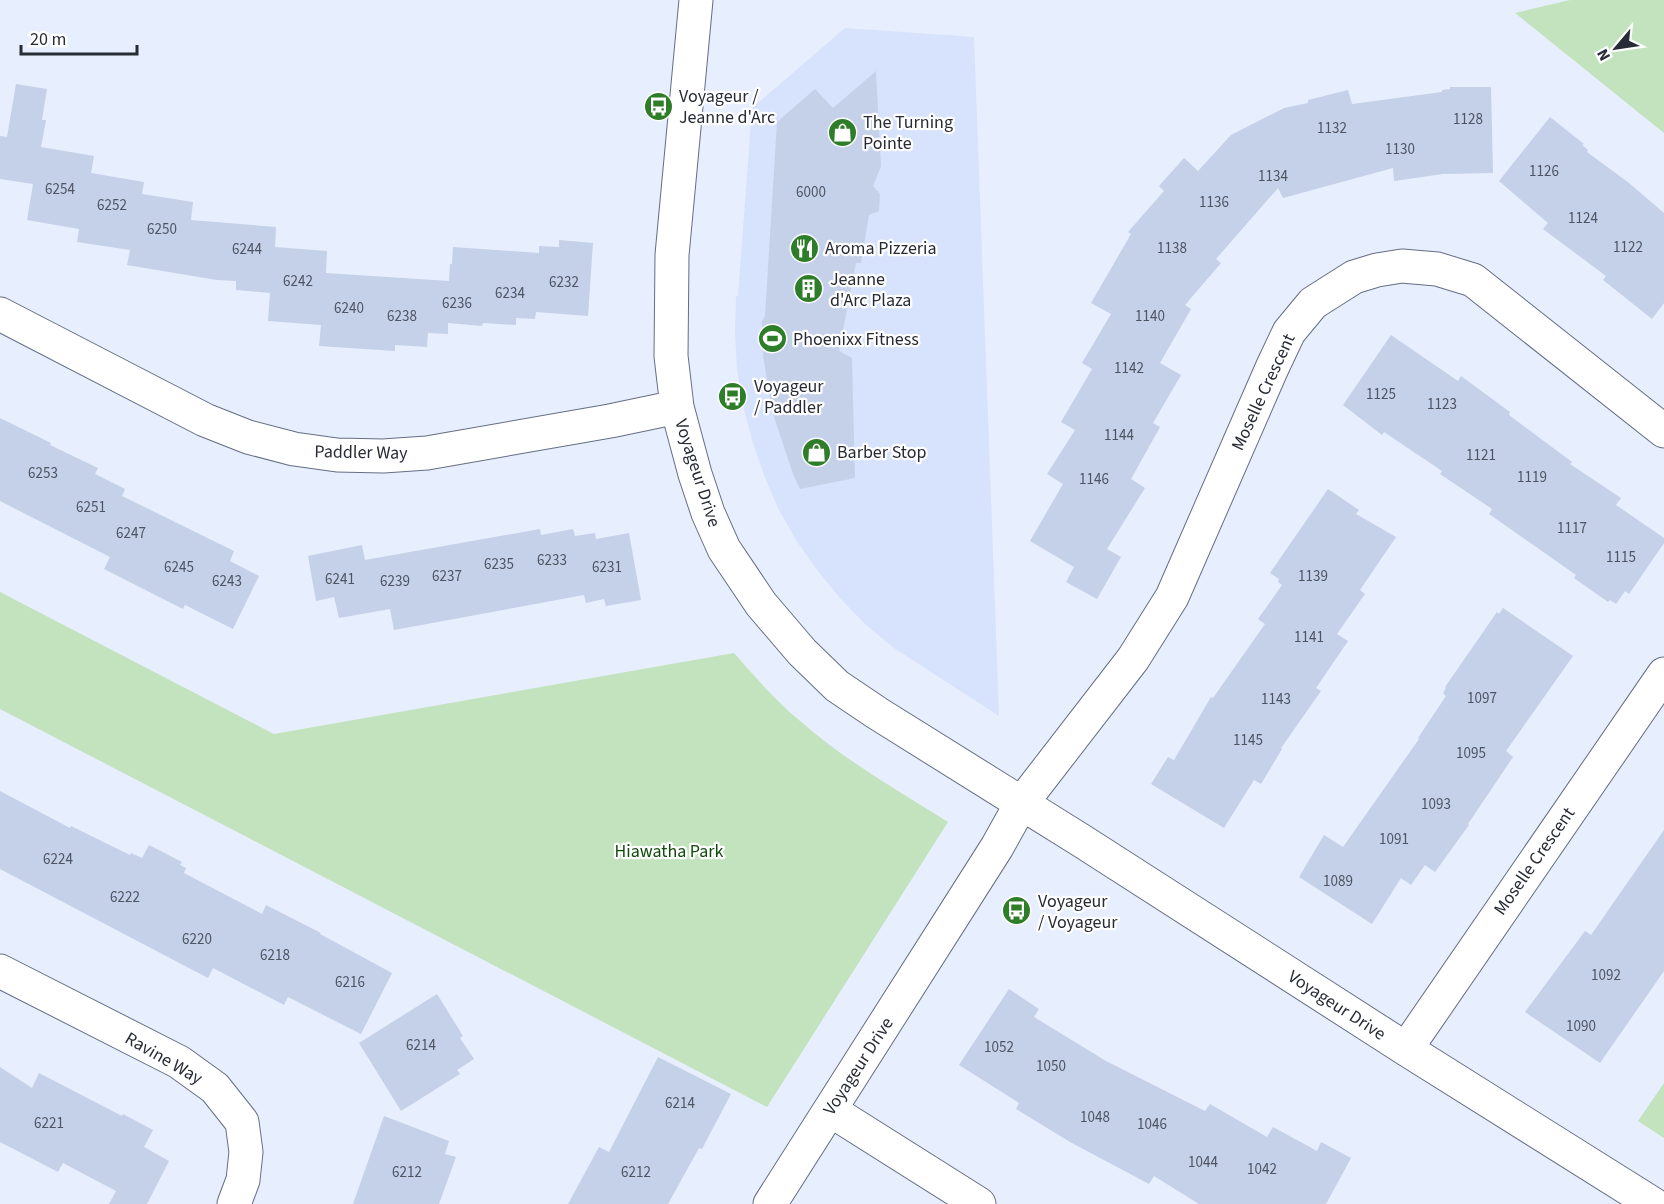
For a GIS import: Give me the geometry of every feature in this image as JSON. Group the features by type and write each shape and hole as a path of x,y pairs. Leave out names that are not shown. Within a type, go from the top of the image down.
{"street":[{"name":"Voyageur Drive","path":"696,0 672,255 671,356 677,407 708,513 724,549 761,604 802,652 837,686 877,713 1653,1204"},
{"name":"Moselle Crescent","path":"1021,804 1133,659 1172,597 1289,332 1313,303 1354,277 1402,266 1437,269 1473,280 1664,431"},
{"name":"Paddler Way","path":"0,314 205,420 248,437 294,449 338,455 383,456 426,453 677,407"},
{"name":"Moselle Crescent","path":"1406,1049 1664,674"},
{"name":"Voyageur Drive","path":"770,1204 997,847 1021,804"},
{"name":"Ravine Way","path":"0,971 179,1062 215,1088 242,1122 246,1152 243,1180 234,1204"},
{"path":"830,1110 979,1204"}],"shaded area":[{"path":"845,28 974,37 999,716 894,648 865,624 840,598 796,540 778,508 752,440 743,405 737,369 736,296 738,296 752,108"}],"green space":[{"path":"1570,0 1664,0 1664,133 1515,13"},
{"name":"Hiawatha Park","path":"0,592 274,734 734,653 773,696 816,735 871,774 948,822 767,1107 0,709"},
{"path":"1664,1083 1664,1138 1638,1121"}],"building":[{"name":"Jeanne d'Arc Plaza","path":"876,71 881,166 873,186 880,194 879,211 869,215 861,263 856,263 839,351 852,358 855,478 800,489 772,411 763,355 762,321 765,316 777,122 815,89 833,108"},
{"path":"16,84 47,89 42,120 46,120 41,147 94,156 91,173 144,182 142,194 193,202 191,220 276,227 275,247 327,251 326,273 449,281 453,247 539,253 539,246 559,247 559,240 593,243 588,316 536,312 535,319 516,318 516,325 483,323 482,326 448,323 448,334 428,333 427,347 395,345 395,351 319,346 321,325 268,321 270,293 236,290 236,281 127,265 130,250 77,242 79,229 27,220 33,184 0,179 0,136 7,137"},
{"path":"1450,87 1491,87 1493,173 1443,174 1394,181 1393,168 1283,198 1278,188 1216,259 1221,263 1185,305 1191,309 1160,363 1181,375 1153,423 1160,427 1131,479 1145,488 1107,549 1121,557 1097,599 1066,582 1074,567 1030,541 1063,484 1047,474 1075,430 1061,422 1092,369 1082,363 1111,314 1091,303 1131,234 1128,232 1164,191 1159,186 1184,158 1198,171 1231,135 1284,108 1348,90 1352,104 1442,92"},
{"path":"1550,117 1584,144 1582,145 1588,150 1587,152 1664,213 1664,303 1652,319 1603,280 1606,276 1543,229 1548,223 1499,181"},
{"path":"1391,335 1458,381 1461,376 1510,412 1509,415 1572,462 1570,464 1621,498 1616,505 1664,538 1664,543 1629,594 1625,591 1616,604 1610,600 1608,602 1574,578 1576,575 1489,514 1492,509 1440,474 1442,471 1384,432 1382,435 1343,405"},
{"path":"0,418 98,468 95,474 125,489 122,496 234,551 230,561 259,576 233,629 185,605 183,609 104,569 110,557 0,501"},
{"path":"1328,489 1359,510 1356,514 1396,537 1360,590 1365,594 1337,634 1348,641 1316,688 1321,691 1281,748 1261,784 1254,780 1224,828 1151,784 1168,757 1174,760 1211,697 1213,698 1265,624 1258,619 1282,585 1278,582 1279,579 1270,573"},
{"path":"540,529 541,535 573,529 575,536 595,533 596,539 629,533 641,600 606,606 604,599 586,603 584,595 394,630 390,609 339,618 334,597 316,601 308,556 362,545 365,560"},
{"path":"1503,608 1573,656 1506,751 1513,757 1435,872 1425,865 1411,885 1401,878 1372,924 1299,877 1324,835 1343,847 1419,739 1446,696 1443,693 1445,687 1497,612 1499,614"},
{"path":"0,791 70,828 71,826 130,855 131,853 142,858 149,845 182,862 180,865 186,868 184,873 262,914 266,905 392,973 361,1034 288,997 284,1005 213,968 208,978 0,869"},
{"path":"1664,830 1664,971 1600,1063 1525,1012 1585,931 1591,935"},
{"path":"1009,989 1039,1009 1034,1017 1106,1061 1205,1111 1210,1104 1267,1137 1273,1127 1317,1151 1321,1142 1351,1158 1326,1204 1199,1204 1154,1176 1149,1184 1070,1142 1016,1109 1019,1103 959,1065"},
{"path":"437,994 463,1036 460,1038 474,1059 457,1070 460,1074 401,1111 359,1043"},
{"path":"658,1057 731,1094 702,1149 699,1148 668,1204 568,1204 599,1147 609,1152"},
{"path":"0,1067 32,1088 39,1073 153,1130 144,1147 169,1161 147,1204 109,1204 116,1191 63,1163 58,1172 0,1142"},
{"path":"384,1116 449,1141 445,1154 456,1157 439,1204 353,1204"}],"place":[{"name":"Voyageur / Jeanne d'Arc","path":"658,106"},
{"name":"The Turning Pointe","path":"842,132"},
{"name":"Aroma Pizzeria","path":"804,248"},
{"name":"Jeanne d'Arc Plaza","path":"809,289"},
{"name":"Phoenixx Fitness","path":"772,339"},
{"name":"Voyageur / Paddler","path":"733,396"},
{"name":"Barber Stop","path":"816,452"},
{"name":"Voyageur / Voyageur","path":"1017,911"}]}
